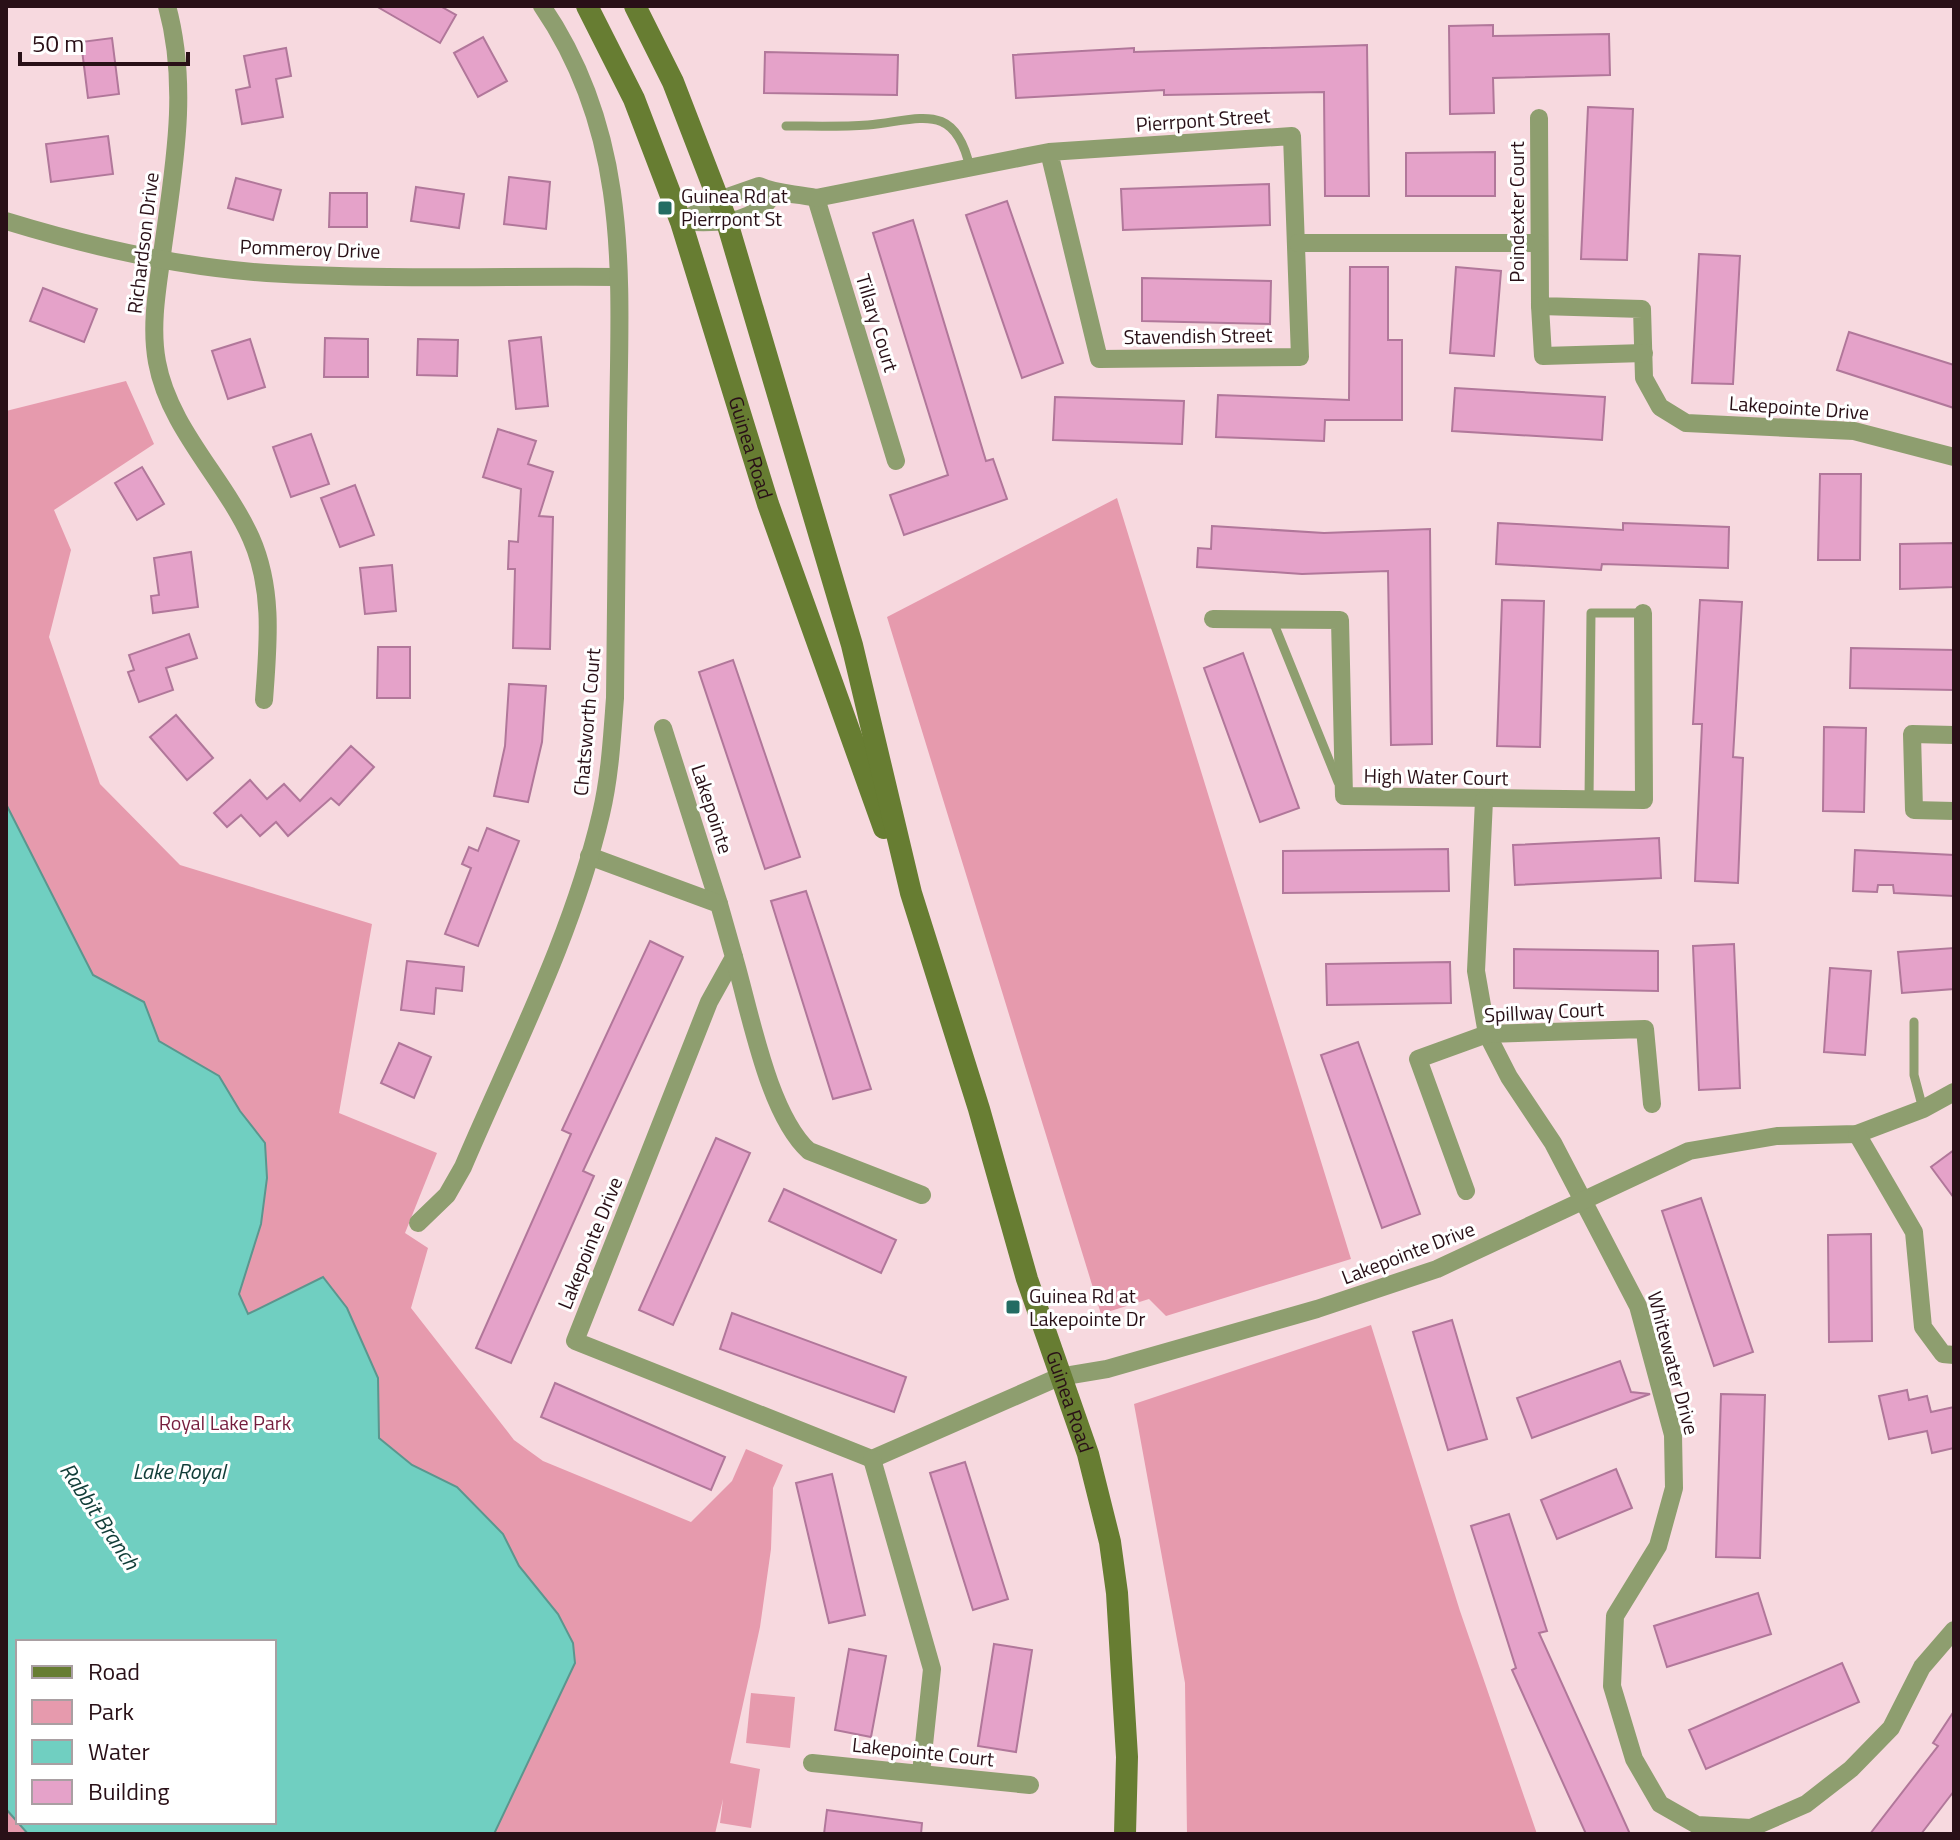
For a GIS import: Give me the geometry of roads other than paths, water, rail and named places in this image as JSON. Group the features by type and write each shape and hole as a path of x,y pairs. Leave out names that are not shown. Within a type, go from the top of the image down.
{"main road":[{"name":"Guinea Road","path":"587,6 634,99 681,222 768,504 878,815 911,893"},
{"name":"Guinea Road","path":"635,6 673,82 727,222 852,645 911,893 1059,1377 1088,1454 1110,1542 1124,1695 1125,1834"}],"street":[{"name":"Richardson Drive","path":"167,6 177,59 179,111 153,337 157,364 176,415 242,520 259,560 266,591 268,634 264,700"},
{"path":"542,6 572,57 604,138 617,221 618,277"},
{"name":"Poindexter Court","path":"1539,118 1538,243 1543,356 1644,353"},
{"name":"Pierrpont Street","path":"681,222 719,200 759,186 774,193 796,192 816,198 1049,152 1292,136 1298,243"},
{"name":"Stavendish Street","path":"1049,152 1099,359 1300,357 1298,243"},
{"path":"681,222 727,222 764,210 774,193"},
{"name":"Tillary Court","path":"816,198 896,461"},
{"name":"Pommeroy Drive","path":"6,221 69,240 161,260 266,273 618,277"},
{"path":"1298,243 1538,243"},
{"name":"Chatsworth Court","path":"418,1223 447,1195 463,1167 565,929 601,813 615,698 618,277"},
{"name":"Poindexter Court","path":"1540,306 1642,309 1644,378 1660,407 1686,423"},
{"name":"Lakepointe Drive","path":"1686,423 1854,431 1954,457"},
{"name":"High Water Court","path":"1213,619 1340,620 1344,796 1644,800 1643,613"},
{"name":"Lakepointe","path":"663,728 719,904"},
{"path":"1954,735 1912,734 1914,810 1954,811"},
{"name":"Whitewater Drive","path":"1484,800 1476,971 1487,1034 1584,1200 1638,1306 1673,1435 1674,1488 1658,1546 1615,1616 1612,1686 1634,1759 1660,1804 1697,1825 1751,1828 1806,1804 1851,1769 1891,1728 1922,1667 1954,1630"},
{"path":"589,856 719,904 775,1096 796,1139 809,1151 922,1195"},
{"name":"Lakepointe Drive","path":"734,957 709,1002 575,1341 872,1459 1059,1377 1122,1365 1317,1309 1460,1260 1689,1151 1777,1136 1857,1134 1923,1109 1954,1092"},
{"name":"Spillway Court","path":"1466,1191 1418,1059 1487,1034 1645,1029 1652,1104"},
{"path":"1857,1134 1914,1232 1923,1327 1943,1354 1954,1355"},
{"path":"872,1459 932,1669 921,1773"},
{"name":"Lakepointe Court","path":"812,1763 1030,1785"}],"lane":[{"path":"786,126 869,125 929,117 945,121 957,133 965,144 970,168"},
{"path":"1589,800 1591,613 1643,613"},
{"path":"1272,619 1344,796"},
{"path":"1914,1022 1914,1075 1923,1109"}],"water":[{"name":"Lake Royal","path":"6,804 93,975 144,1002 159,1041 219,1076 240,1111 265,1143 267,1178 261,1224 239,1294 248,1314 323,1277 347,1308 378,1378 379,1438 412,1465 457,1487 503,1534 519,1566 558,1614 573,1643 575,1663 494,1834 28,1834 19,1824 276,1824 276,1640 16,1640 16,1820 6,1809"}],"place":[{"name":"Guinea Rd at Pierrpont St","path":"665,208"},
{"name":"Guinea Rd at Lakepointe Dr","path":"1013,1307"}],"park label":[{"name":"Royal Lake Park","path":"225,1423"}],"water label":[{"name":"Rabbit Branch","path":"100,1516"}]}
